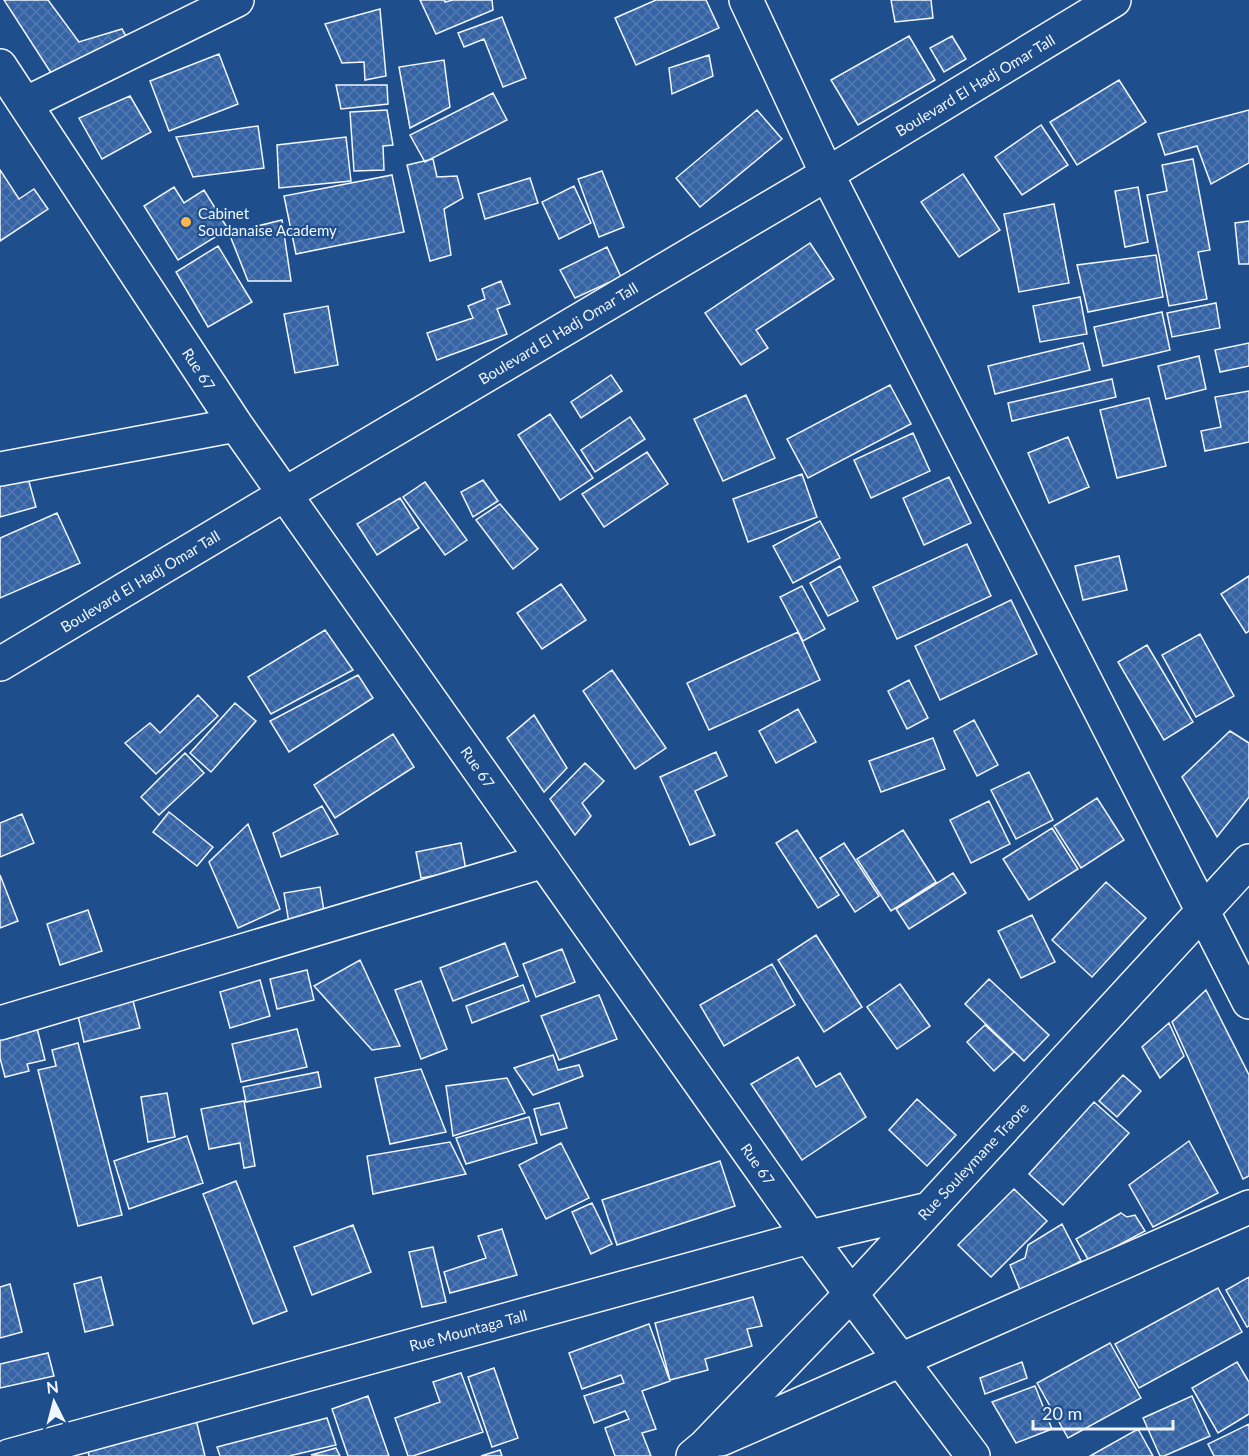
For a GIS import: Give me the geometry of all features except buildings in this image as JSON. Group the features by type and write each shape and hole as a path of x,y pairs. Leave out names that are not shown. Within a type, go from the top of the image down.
{"street":[{"path":"25,104 237,0"},
{"path":"746,0 828,174 1249,1002"},
{"name":"Boulevard El Hadj Omar Tall","path":"0,664 828,174 1114,0"},
{"name":"Rue 67","path":"0,66 236,425 809,1237 973,1456"},
{"path":"0,469 236,425"},
{"path":"0,1023 544,861"},
{"name":"Rue Souleymane Traore","path":"699,1451 850,1294 1249,861"},
{"path":"699,1451 1249,1207"},
{"name":"Rue Mountaga Tall","path":"9,1456 809,1237 928,1209"}],"place":[{"name":"Cabinet Soudanaise Academy","path":"186,222"}]}
